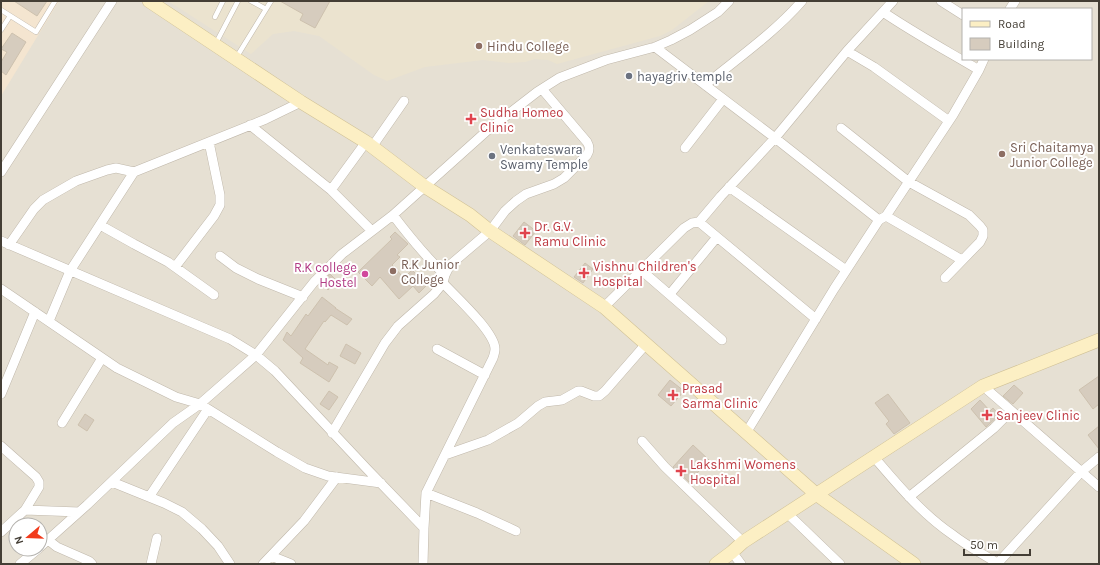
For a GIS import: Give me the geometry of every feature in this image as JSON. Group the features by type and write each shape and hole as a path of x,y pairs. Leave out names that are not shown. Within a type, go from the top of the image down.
{"street":[{"path":"1,172 112,1"},
{"path":"149,1 301,102 369,144 424,186 470,215 490,231 604,308 816,494 914,564"},
{"path":"149,497 204,407 256,355 314,282 342,254 393,215 489,129 542,89 559,78 579,69 655,47 690,30 718,12 729,1"},
{"path":"705,85 758,42 802,1"},
{"path":"604,308 684,228 699,222 729,187 775,138 847,51 893,1"},
{"path":"942,1 962,14"},
{"path":"883,12 905,27 962,59"},
{"path":"655,47 883,218 962,260"},
{"path":"847,51 874,67 949,121"},
{"path":"963,60 979,70"},
{"path":"746,434 846,270 909,182 949,121 984,60"},
{"path":"332,432 398,326 434,294 444,279 450,265 490,231 505,211 516,201 526,194 554,184 564,178 587,156 589,147 587,142 542,89"},
{"path":"685,148 723,99"},
{"path":"331,190 404,101"},
{"path":"301,102 250,125 134,172 116,168 76,181 43,200 5,243 230,339 256,355 275,371 424,528"},
{"path":"250,125 331,190 372,231"},
{"path":"841,128 909,182 969,215 983,230 983,236 980,242 945,278"},
{"path":"175,267 214,216 220,205 220,195 209,142"},
{"path":"49,322 70,271 134,172"},
{"path":"729,187 846,270"},
{"path":"393,215 484,327 492,339 495,348 494,358 426,493 423,564"},
{"path":"699,222 816,318"},
{"path":"100,225 168,262 214,296"},
{"path":"670,294 717,237"},
{"path":"220,256 236,268 258,279 303,297"},
{"path":"641,270 722,340"},
{"path":"1,289 117,368 176,397 204,407 305,468 328,476 381,483"},
{"path":"1,394 35,312"},
{"path":"716,564 742,542 984,386 1099,340"},
{"path":"445,454 488,440 518,423 538,406 546,402 562,400 578,391 599,396 646,344"},
{"path":"437,349 485,375"},
{"path":"62,423 102,358"},
{"path":"984,386 1099,487"},
{"path":"92,564 89,561 57,547 48,540 112,482 173,423 204,407"},
{"path":"909,497 994,428 1011,411"},
{"path":"642,441 665,467 742,542"},
{"path":"1,446 36,477 39,487 26,510 1,532"},
{"path":"874,457 900,488 919,507 953,536 997,564 1081,472 1099,457"},
{"path":"264,564 304,521 337,477"},
{"path":"112,482 182,512 202,529 218,546 230,564"},
{"path":"426,493 477,513 516,531"},
{"path":"26,510 79,512"},
{"path":"787,513 840,564"},
{"path":"151,564 157,538"},
{"path":"732,552 741,564"},
{"path":"271,556 291,564"},
{"path":"20,564 28,557"}],"lane":[{"path":"1,10 36,32 55,1"},
{"path":"215,17 223,1"},
{"path":"215,45 238,1"},
{"path":"251,1 266,9"},
{"path":"236,58 271,1"},
{"path":"1,30 10,16"}],"shaded area":[{"path":"1,1 1099,1 1099,564 1,564"},
{"path":"1,1 59,1 1,96"},
{"name":"Hindu College","path":"168,1 709,1 672,30 660,36 557,64 548,60 535,59 525,62 509,63 483,60 425,67 387,81 374,75 319,36 294,31 273,34 251,54"}],"building":[{"path":"14,1 47,1 37,16"},
{"path":"280,1 330,1 315,28 300,20 303,14"},
{"path":"12,33 26,42 6,75 1,71 1,62 7,52 1,49"},
{"path":"524,222 536,231 525,245 513,236"},
{"path":"395,232 408,244 397,255 400,257 392,265 404,278 412,270 427,285 419,293 413,286 399,299 380,277 372,286 358,272 392,239 390,237"},
{"path":"585,263 593,269 583,283 574,277"},
{"path":"330,274 337,281 328,290 321,283"},
{"path":"322,297 352,319 347,325 331,315 325,322 324,321 305,349 328,365 329,362 338,367 329,382 300,363 303,358 283,340 287,332 291,336 306,314 308,316"},
{"path":"346,344 361,353 355,364 340,356"},
{"path":"1099,376 1099,404 1093,409 1079,390"},
{"path":"670,380 684,391 671,406 658,395"},
{"path":"1014,385 1023,393 1013,404 1003,396"},
{"path":"329,391 338,397 329,410 320,404"},
{"path":"888,394 910,423 894,434 886,424 889,421 875,403"},
{"path":"980,400 990,411 993,408 999,415 986,427 971,409"},
{"path":"85,414 94,420 87,431 78,425"},
{"path":"1099,426 1099,449 1088,435"},
{"path":"693,445 709,460 689,482 673,467"}],"place":[{"name":"Hindu College","path":"479,46"},
{"name":"hayagriv temple","path":"629,76"},
{"name":"Sudha Homeo Clinic","path":"471,119"},
{"name":"Sri Chaitamya Junior College","path":"1002,154"},
{"name":"Venkateswara Swamy Temple","path":"492,156"},
{"name":"Dr. G.V. Ramu Clinic","path":"525,233"},
{"name":"R.K Junior College","path":"393,271"},
{"name":"Vishnu Children's Hospital","path":"584,273"},
{"name":"R.K college Hostel","path":"365,274"},
{"name":"Prasad Sarma Clinic","path":"673,395"},
{"name":"Sanjeev Clinic","path":"987,415"},
{"name":"Lakshmi Womens Hospital","path":"681,471"}]}
